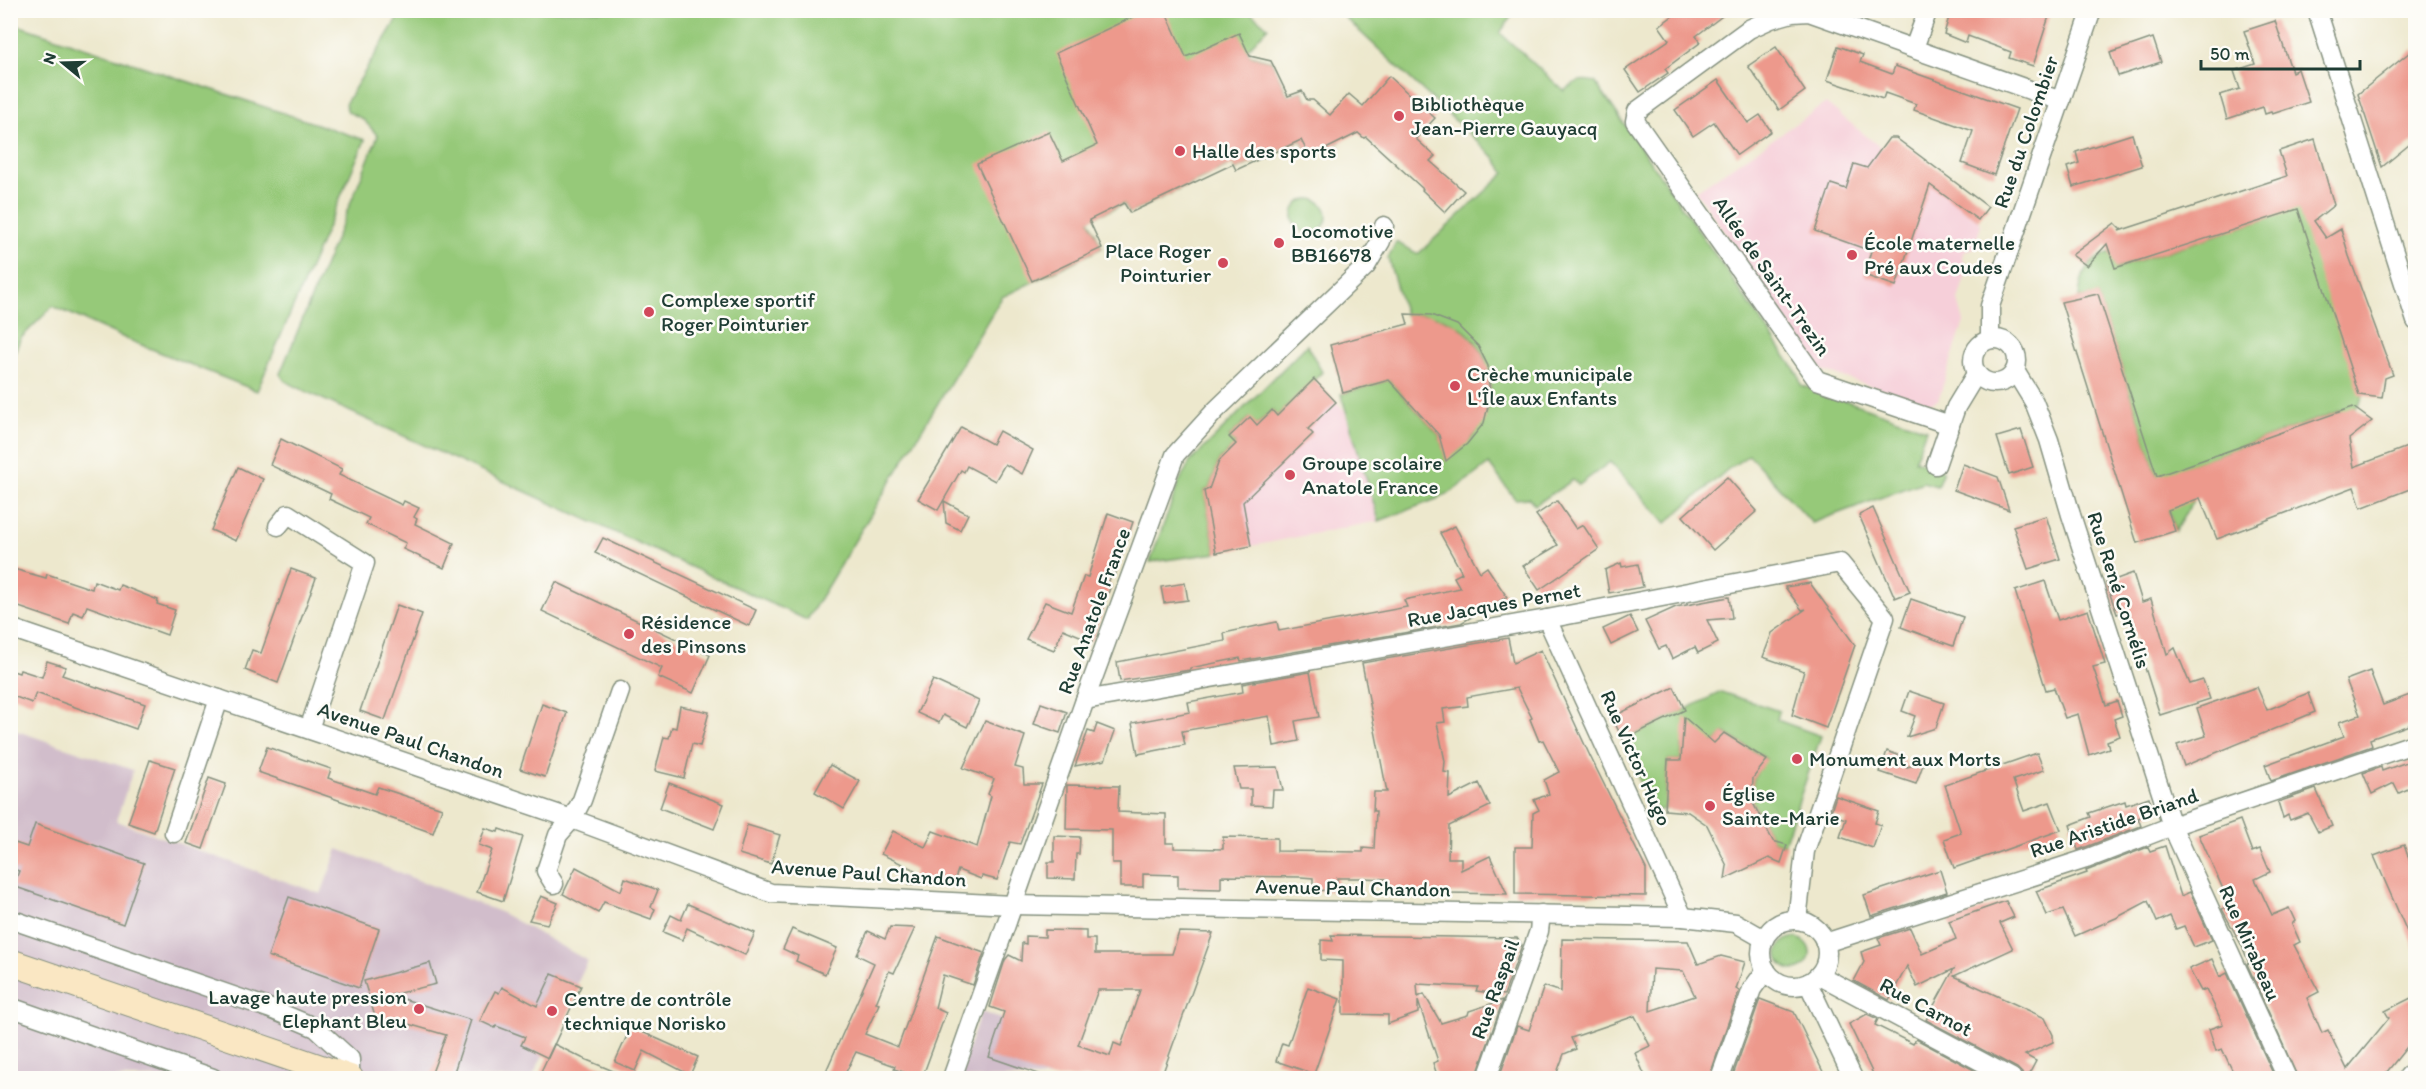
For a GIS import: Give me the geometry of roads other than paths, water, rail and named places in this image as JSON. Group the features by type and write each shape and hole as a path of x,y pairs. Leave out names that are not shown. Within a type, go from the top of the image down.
{"main road":[{"path":"10,962 350,1078"}],"street":[{"path":"1914,48 1928,10"},
{"name":"Rue du Colombier","path":"1990,338 1990,306 2092,10"},
{"path":"2317,10 2415,321"},
{"path":"1809,11 2061,100"},
{"name":"Allée de Saint-Trezin","path":"1809,11 1771,19 1749,29 1637,111 1635,121 1817,380 1950,425"},
{"name":"Rue Anatole France","path":"952,1078 1085,700 1175,454 1216,410 1366,266 1381,241 1384,226"},
{"path":"1990,338 2010,343 2017,361 2015,371 2009,378 1992,383 1983,380 1972,366 1972,357 1976,348 1990,338"},
{"name":"Rue René Cornélis","path":"2015,371 2034,402 2049,440 2071,515 2172,826"},
{"path":"1936,465 1956,407 1976,374"},
{"path":"278,526 288,513 365,562 309,729"},
{"name":"Rue Jacques Pernet","path":"1085,700 1547,619 1840,563 1885,618 1805,851 1797,921"},
{"name":"Rue Victor Hugo","path":"1547,619 1683,916"},
{"name":"Avenue Paul Chandon","path":"10,628 572,819 771,893 1012,905 1683,916 1736,923 1764,939"},
{"path":"554,884 546,871 558,835 572,819 582,800 620,691"},
{"path":"174,833 219,699"},
{"name":"Rue Aristide Briand","path":"1825,943 2085,859 2172,826 2415,742"},
{"name":"Rue Mirabeau","path":"2172,826 2287,1078"},
{"name":"Rue Raspail","path":"1487,1078 1539,931 1541,914"},
{"path":"10,919 271,1009 316,1028 350,1059 350,1078"},
{"path":"1789,920 1797,921 1816,928 1825,943 1826,960 1813,979 1789,986 1780,982 1766,970 1762,949 1764,939 1779,924 1789,920"},
{"path":"1720,1078 1752,989 1766,970"},
{"path":"1813,979 1852,1078"},
{"name":"Rue Carnot","path":"1813,979 2012,1078"},
{"path":"10,1007 213,1078"},
{"path":"2407,1078 2415,1068"}],"place":[{"name":"Bibliothèque Jean-Pierre Gauyacq","path":"1399,116"},
{"name":"Halle des sports","path":"1180,151"},
{"name":"Locomotive BB16678","path":"1279,243"},
{"name":"École maternelle Pré aux Coudes","path":"1852,255"},
{"name":"Place Roger Pointurier","path":"1223,263"},
{"name":"Complexe sportif Roger Pointurier","path":"649,312"},
{"name":"Crèche municipale L'Île aux Enfants","path":"1455,386"},
{"name":"Groupe scolaire Anatole France","path":"1290,475"},
{"name":"Résidence des Pinsons","path":"629,634"},
{"name":"Monument aux Morts","path":"1797,759"},
{"name":"Église Sainte-Marie","path":"1710,806"},
{"name":"Lavage haute pression Elephant Bleu","path":"419,1009"},
{"name":"Centre de contrôle technique Norisko","path":"552,1011"}]}
